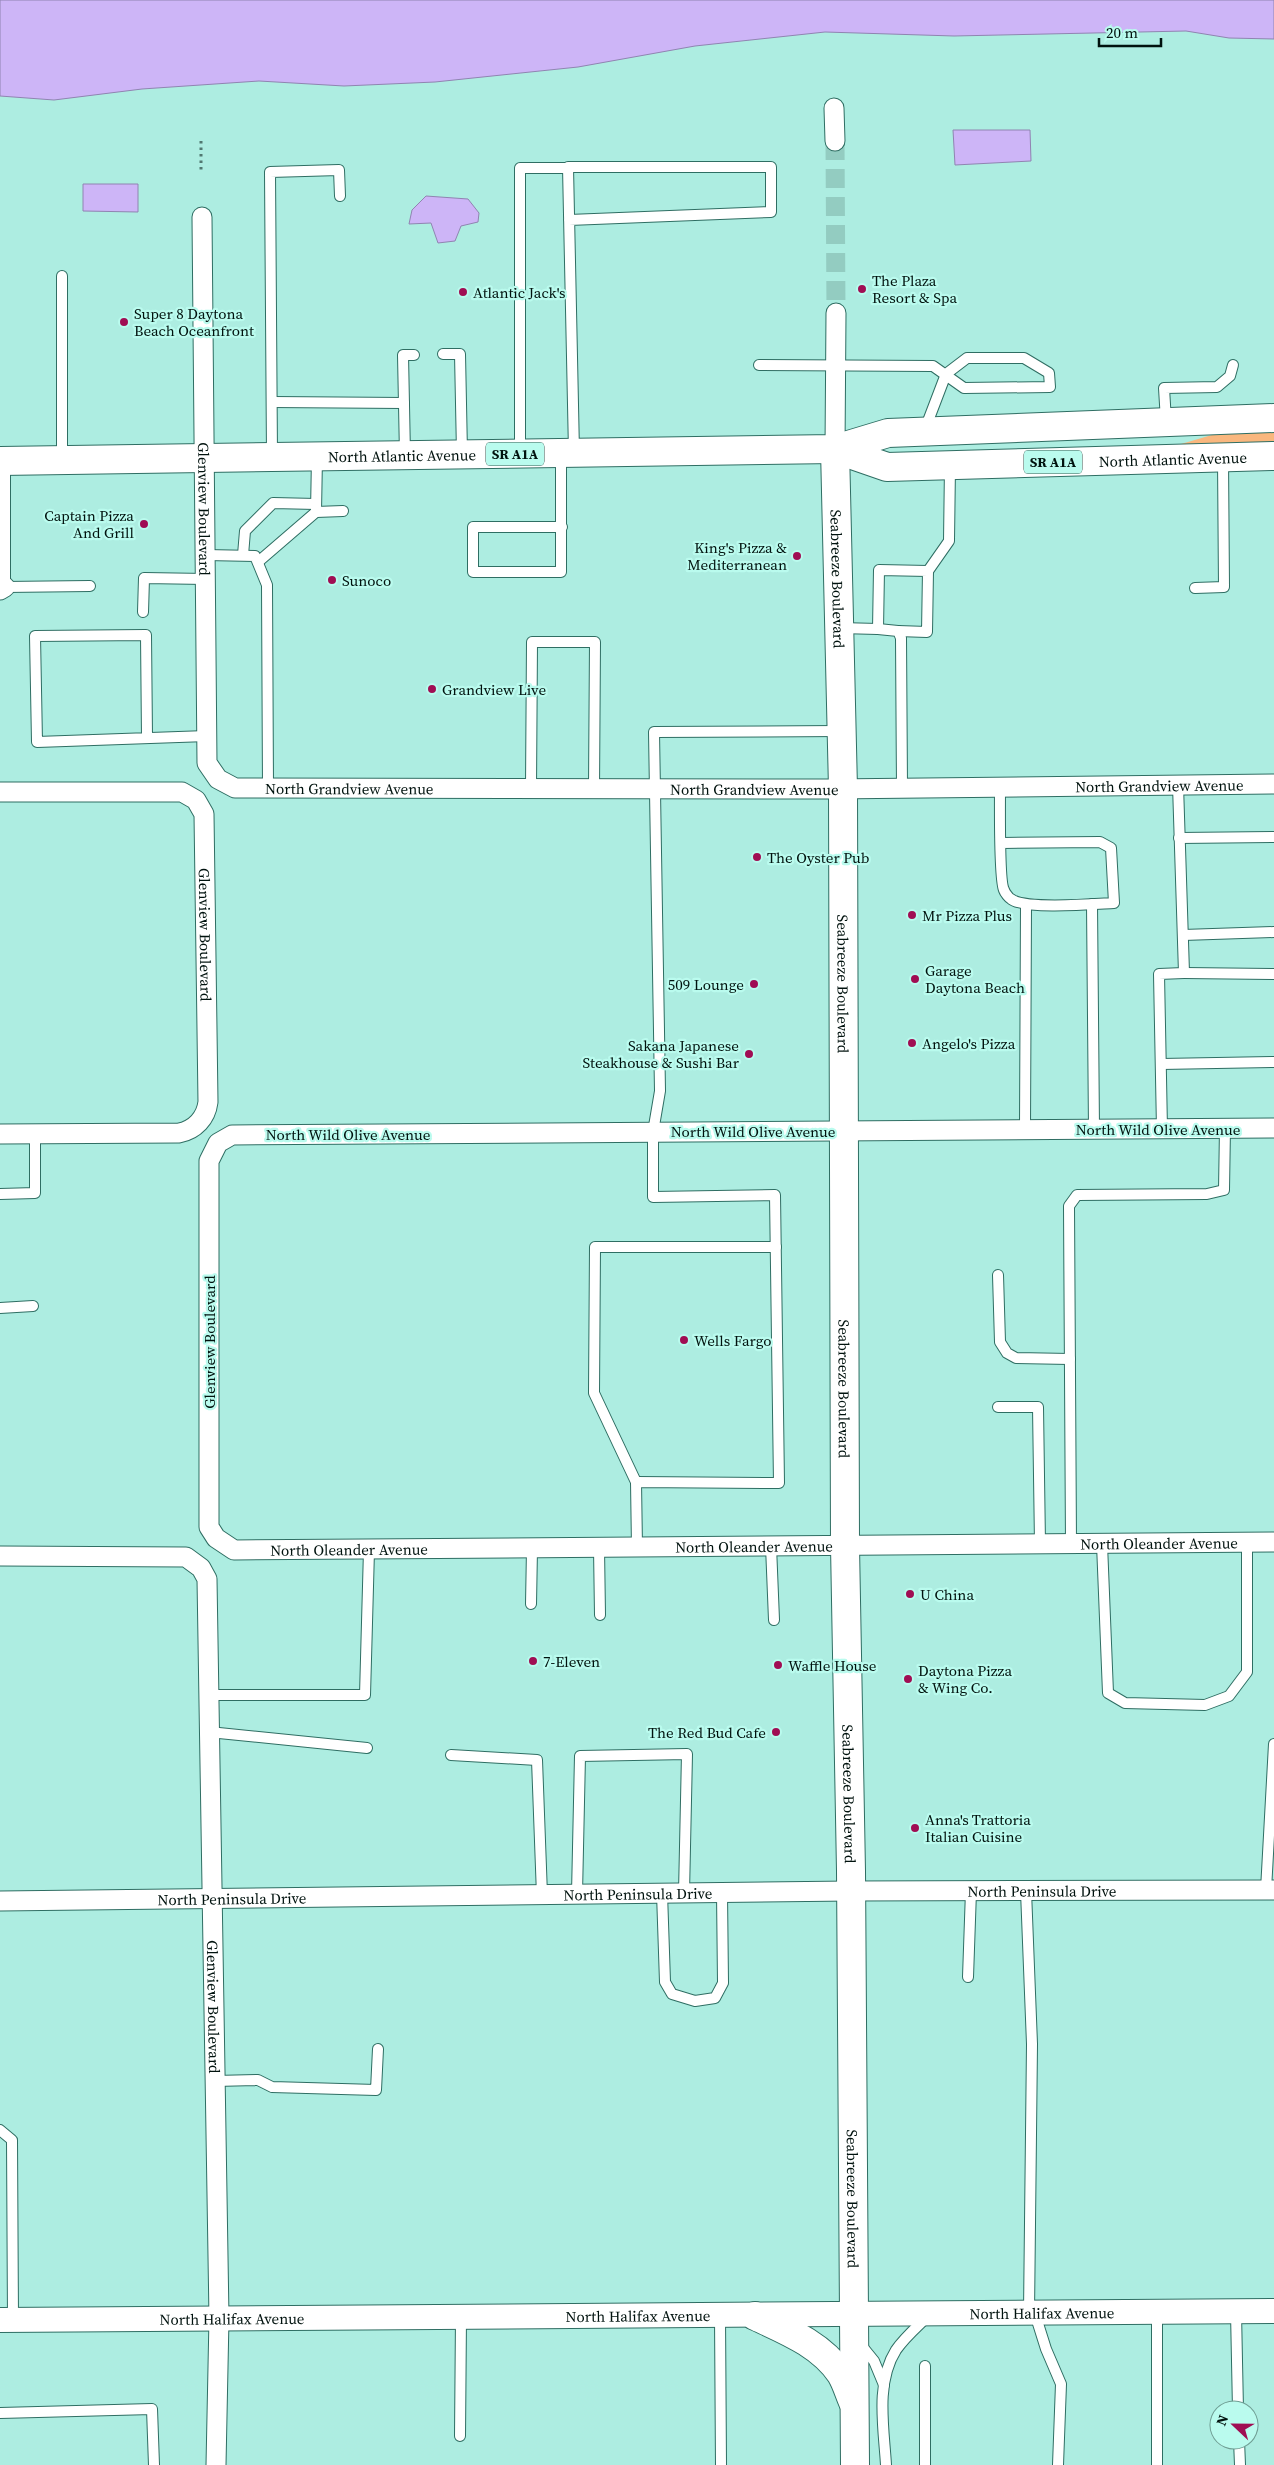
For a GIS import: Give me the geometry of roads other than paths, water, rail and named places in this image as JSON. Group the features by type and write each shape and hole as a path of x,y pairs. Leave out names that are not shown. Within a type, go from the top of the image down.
{"main road":[{"name":"North Atlantic Avenue","path":"2,461 835,450 888,433 1274,418"},
{"name":"North Atlantic Avenue","path":"835,450 887,467 1274,456"},
{"name":"Seabreeze Boulevard","path":"835,450 843,789 845,1546 851,1891 855,2465"},
{"path":"755,2316 803,2339 820,2352 841,2374 855,2409"}],"street":[{"path":"834,108 835,141"},
{"name":"Glenview Boulevard","path":"202,217 207,763 218,779 235,788"},
{"name":"Seabreeze Boulevard","path":"835,450 836,314"},
{"name":"North Grandview Avenue","path":"235,788 843,789 1274,784"},
{"name":"Glenview Boulevard","path":"0,792 182,792 196,800 204,814 208,1102 204,1115 193,1128 179,1133 35,1134"},
{"name":"North Wild Olive Avenue","path":"232,1135 1274,1128"},
{"path":"0,1134 35,1134"},
{"name":"Glenview Boulevard","path":"232,1135 218,1143 208,1161 209,1527 216,1538 234,1550"},
{"name":"North Oleander Avenue","path":"234,1550 1274,1542"},
{"name":"Glenview Boulevard","path":"0,1556 186,1556 201,1568 207,1579 218,2318 216,2465"},
{"name":"North Peninsula Drive","path":"0,1901 851,1891 1270,1890"},
{"name":"North Halifax Avenue","path":"6,2320 755,2316 855,2327 930,2315 1274,2311"}],"lane":[{"path":"520,454 520,168 771,167 771,212 569,220"},
{"path":"562,527 473,527 473,572 561,572 562,527 573,401 568,168"},
{"path":"272,457 270,172 339,170 340,196"},
{"path":"62,276 62,460"},
{"path":"443,354 460,354 462,454"},
{"path":"405,455 403,355 414,355"},
{"path":"759,365 933,366 946,374 964,388 1050,387 1049,373 1024,358 967,358 946,374 925,431"},
{"path":"1166,422 1164,385 1217,387 1230,376 1233,365"},
{"path":"272,402 404,403"},
{"path":"258,562 316,508 317,456"},
{"path":"1195,588 1224,587 1223,458"},
{"path":"2,461 3,588 90,586"},
{"path":"840,628 878,628 898,632 927,632 928,571 949,542 950,465"},
{"path":"243,556 245,531 273,504 343,511"},
{"path":"206,555 255,556 267,585 268,788"},
{"path":"878,628 879,570 928,571"},
{"path":"144,612 144,578 206,579"},
{"path":"898,632 902,644 902,788"},
{"path":"147,737 146,635 35,636 37,742 207,736"},
{"path":"531,788 532,642 595,642 594,789"},
{"path":"636,1482 779,1483 775,1195 654,1197 652,1132 660,1091 654,732 842,731"},
{"path":"1178,785 1184,973"},
{"path":"1000,787 1003,890 1012,900 1026,905 1114,903 1111,848 1108,845 1100,842 1002,842"},
{"path":"1179,838 1274,836"},
{"path":"1092,904 1094,1129"},
{"path":"1025,1129 1026,905"},
{"path":"1183,935 1274,932"},
{"path":"1162,1129 1159,974 1274,974"},
{"path":"1161,1064 1274,1062"},
{"path":"1071,1544 1070,1206 1077,1195 1207,1194 1224,1190 1225,1128"},
{"path":"0,1194 35,1193 35,1134"},
{"path":"637,1547 636,1482 594,1393 595,1247 776,1247"},
{"path":"998,1275 1000,1342 1007,1353 1016,1358 1070,1359"},
{"path":"0,1308 33,1306"},
{"path":"998,1407 1038,1406 1040,1544"},
{"path":"1102,1544 1108,1693 1126,1704 1205,1705 1229,1696 1247,1672 1248,1542"},
{"path":"771,1546 774,1620"},
{"path":"531,1604 532,1548"},
{"path":"599,1548 600,1615"},
{"path":"209,1695 365,1695 369,1550"},
{"path":"209,1732 367,1748"},
{"path":"1270,1890 1274,1744"},
{"path":"577,1894 580,1756 687,1754 684,1893"},
{"path":"451,1755 537,1760 542,1895"},
{"path":"1026,1890 1032,2044 1032,2314 1061,2384 1058,2465"},
{"path":"968,1977 971,1891"},
{"path":"662,1893 665,1982 672,1994 695,2001 715,1998 723,1983 722,1893"},
{"path":"215,2081 258,2080 272,2087 376,2090 378,2049"},
{"path":"0,2130 12,2140 6,2320"},
{"path":"1157,2312 1157,2465"},
{"path":"1236,2312 1238,2400"},
{"path":"886,2465 882,2411 884,2385 896,2350 930,2315"},
{"path":"720,2316 721,2465"},
{"path":"460,2436 461,2317"},
{"path":"855,2327 884,2385"},
{"path":"925,2366 925,2465"},
{"path":"0,2413 152,2409 154,2465"},
{"path":"1239,2450 1240,2465"}],"tunnel":[{"path":"835,141 836,313"}],"place":[{"name":"The Plaza Resort & Spa","path":"862,289"},
{"name":"Atlantic Jack's","path":"463,292"},
{"name":"Super 8 Daytona Beach Oceanfront","path":"124,322"},
{"name":"Captain Pizza And Grill","path":"144,524"},
{"name":"King's Pizza & Mediterranean","path":"797,556"},
{"name":"Sunoco","path":"332,580"},
{"name":"Grandview Live","path":"432,689"},
{"name":"The Oyster Pub","path":"757,857"},
{"name":"Mr Pizza Plus","path":"912,915"},
{"name":"Garage Daytona Beach","path":"915,979"},
{"name":"509 Lounge","path":"754,984"},
{"name":"Angelo's Pizza","path":"912,1043"},
{"name":"Sakana Japanese Steakhouse & Sushi Bar","path":"749,1054"},
{"name":"Wells Fargo","path":"684,1340"},
{"name":"U China","path":"910,1594"},
{"name":"7-Eleven","path":"533,1661"},
{"name":"Waffle House","path":"778,1665"},
{"name":"Daytona Pizza & Wing Co.","path":"908,1679"},
{"name":"The Red Bud Cafe","path":"776,1732"},
{"name":"Anna's Trattoria Italian Cuisine","path":"915,1828"}]}
